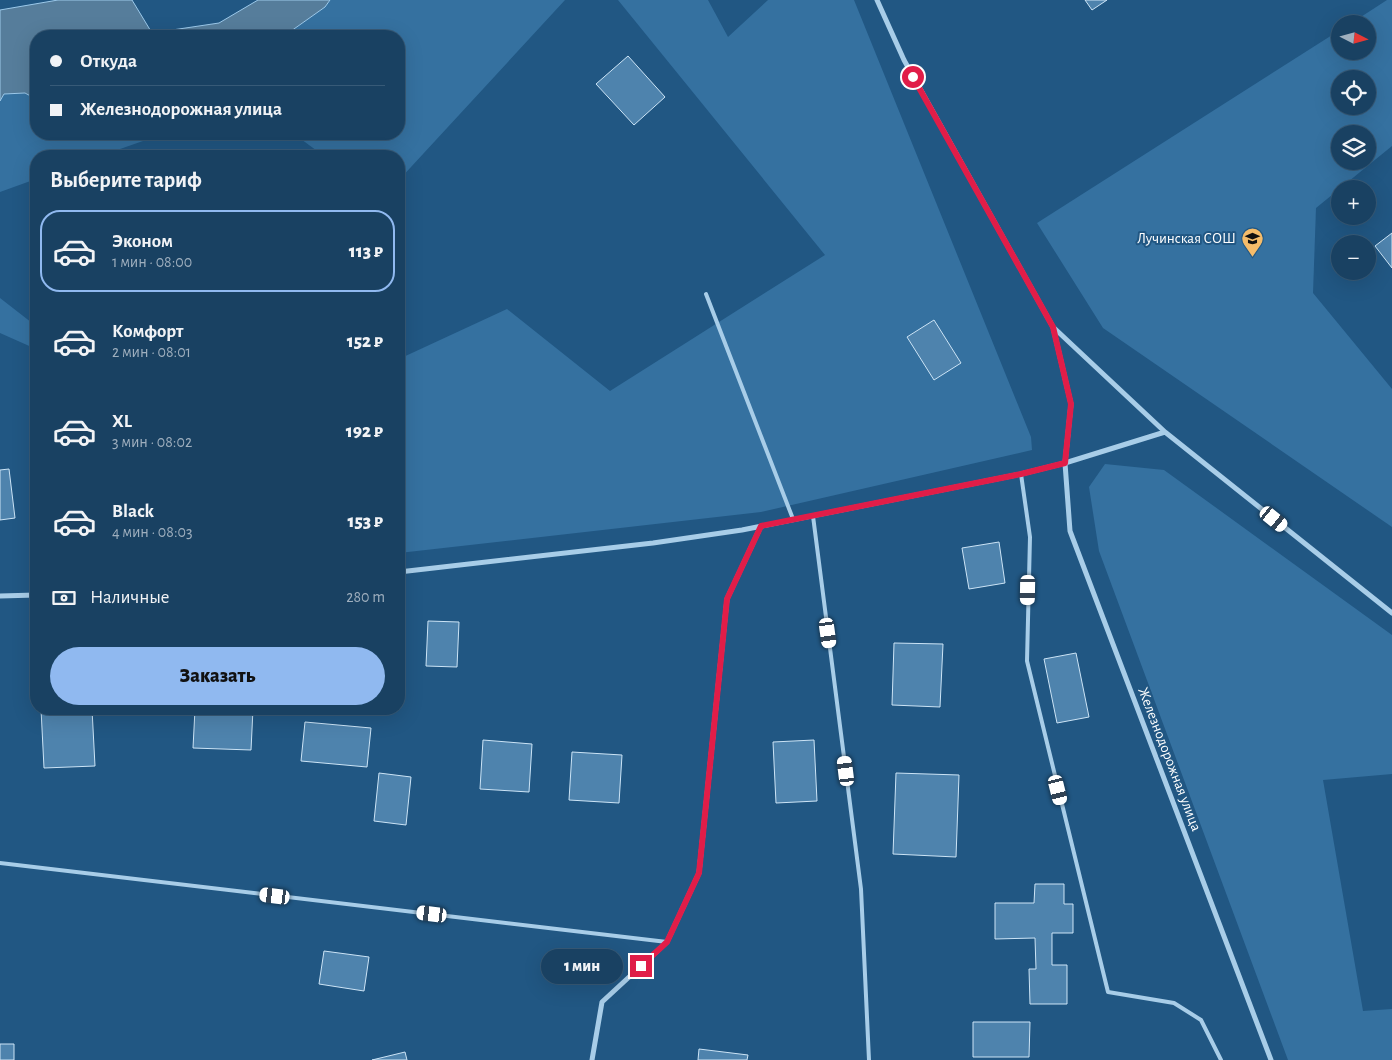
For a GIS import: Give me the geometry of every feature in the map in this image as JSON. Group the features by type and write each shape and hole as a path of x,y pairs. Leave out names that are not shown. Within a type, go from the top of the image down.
{"street":[{"path":"877,0 904,60 1053,327 1165,432 1392,613"},
{"name":"Железнодорожная улица","path":"1053,327 1071,404 1065,463 1070,531 1271,1060"},
{"path":"405,571 643,544 761,526 1021,474 1065,463 1165,432"},
{"path":"592,1060 602,1002 667,942 699,873 727,599 761,526"},
{"path":"0,596 30,596"}],"lane":[{"path":"706,294 793,519"},
{"path":"1021,474 1030,537 1027,661 1108,992 1174,1002 1201,1020 1221,1060"},
{"path":"812,516 862,889 869,1060"},
{"path":"0,863 667,942"}],"shaded area":[{"path":"58,0 132,0 150,30 30,30 30,96 25,93 4,94 0,101 0,10"},
{"path":"258,0 330,0 325,7 292,30 172,30 219,23"},
{"path":"330,0 565,0 405,173 405,150 316,150 302,140 405,140 405,30 292,30 325,7"},
{"path":"618,0 708,0 728,37 768,0 854,0 1031,437 1032,450 761,512 405,552 405,356 507,309 610,391 825,255"},
{"path":"1387,0 1392,0 1392,146 1376,159 1376,125 1331,125 1331,170 1363,170 1350,180 1331,180 1331,196 1316,208 1313,293 1392,389 1392,527 1103,328 1037,223 1331,36 1331,60 1376,60 1376,15 1364,15"},
{"path":"25,93 30,96 30,140 146,140 117,150 30,150 30,181 0,192 0,101 4,94"},
{"path":"0,298 30,321 30,346 0,333"},
{"path":"1105,464 1164,470 1392,635 1392,774 1323,780 1363,1011 1392,1009 1392,1060 1288,1060 1099,551 1089,487"}],"building":[{"path":"1085,0 1107,0 1092,10"},
{"path":"628,56 665,97 634,125 596,84"},
{"path":"1392,233 1392,268 1376,247 1376,245"},
{"path":"934,320 961,363 934,380 907,337"},
{"path":"9,469 15,518 0,520 0,470"},
{"path":"999,542 1005,583 969,589 962,548"},
{"path":"428,621 459,622 457,667 426,666"},
{"path":"894,643 943,644 940,707 892,705"},
{"path":"1076,653 1089,717 1057,723 1044,659"},
{"path":"41,715 92,715 95,766 44,768"},
{"path":"195,715 253,715 251,750 193,748"},
{"path":"305,722 371,728 367,767 301,761"},
{"path":"483,740 532,744 529,792 480,789"},
{"path":"814,740 817,801 776,803 773,742"},
{"path":"572,752 622,755 619,803 569,800"},
{"path":"379,773 411,777 406,825 374,821"},
{"path":"896,773 959,775 956,857 893,854"},
{"path":"1035,884 1064,884 1064,904 1073,904 1073,933 1052,933 1052,965 1067,965 1067,1004 1030,1004 1029,969 1036,969 1035,938 995,939 995,903 1034,903"},
{"path":"324,951 369,957 364,991 319,984"},
{"path":"973,1022 1030,1022 1029,1057 973,1057"},
{"path":"0,1044 14,1044 14,1060 0,1060"},
{"path":"699,1049 748,1055 747,1060 698,1060"},
{"path":"405,1052 407,1060 372,1060"}],"place":[{"name":"Лучинская СОШ","path":"1252,257"}],"route":[{"path":"641,966 667,942 699,873 727,599 761,526 1021,474 1065,463 1071,404 1053,327 913,77"}]}
